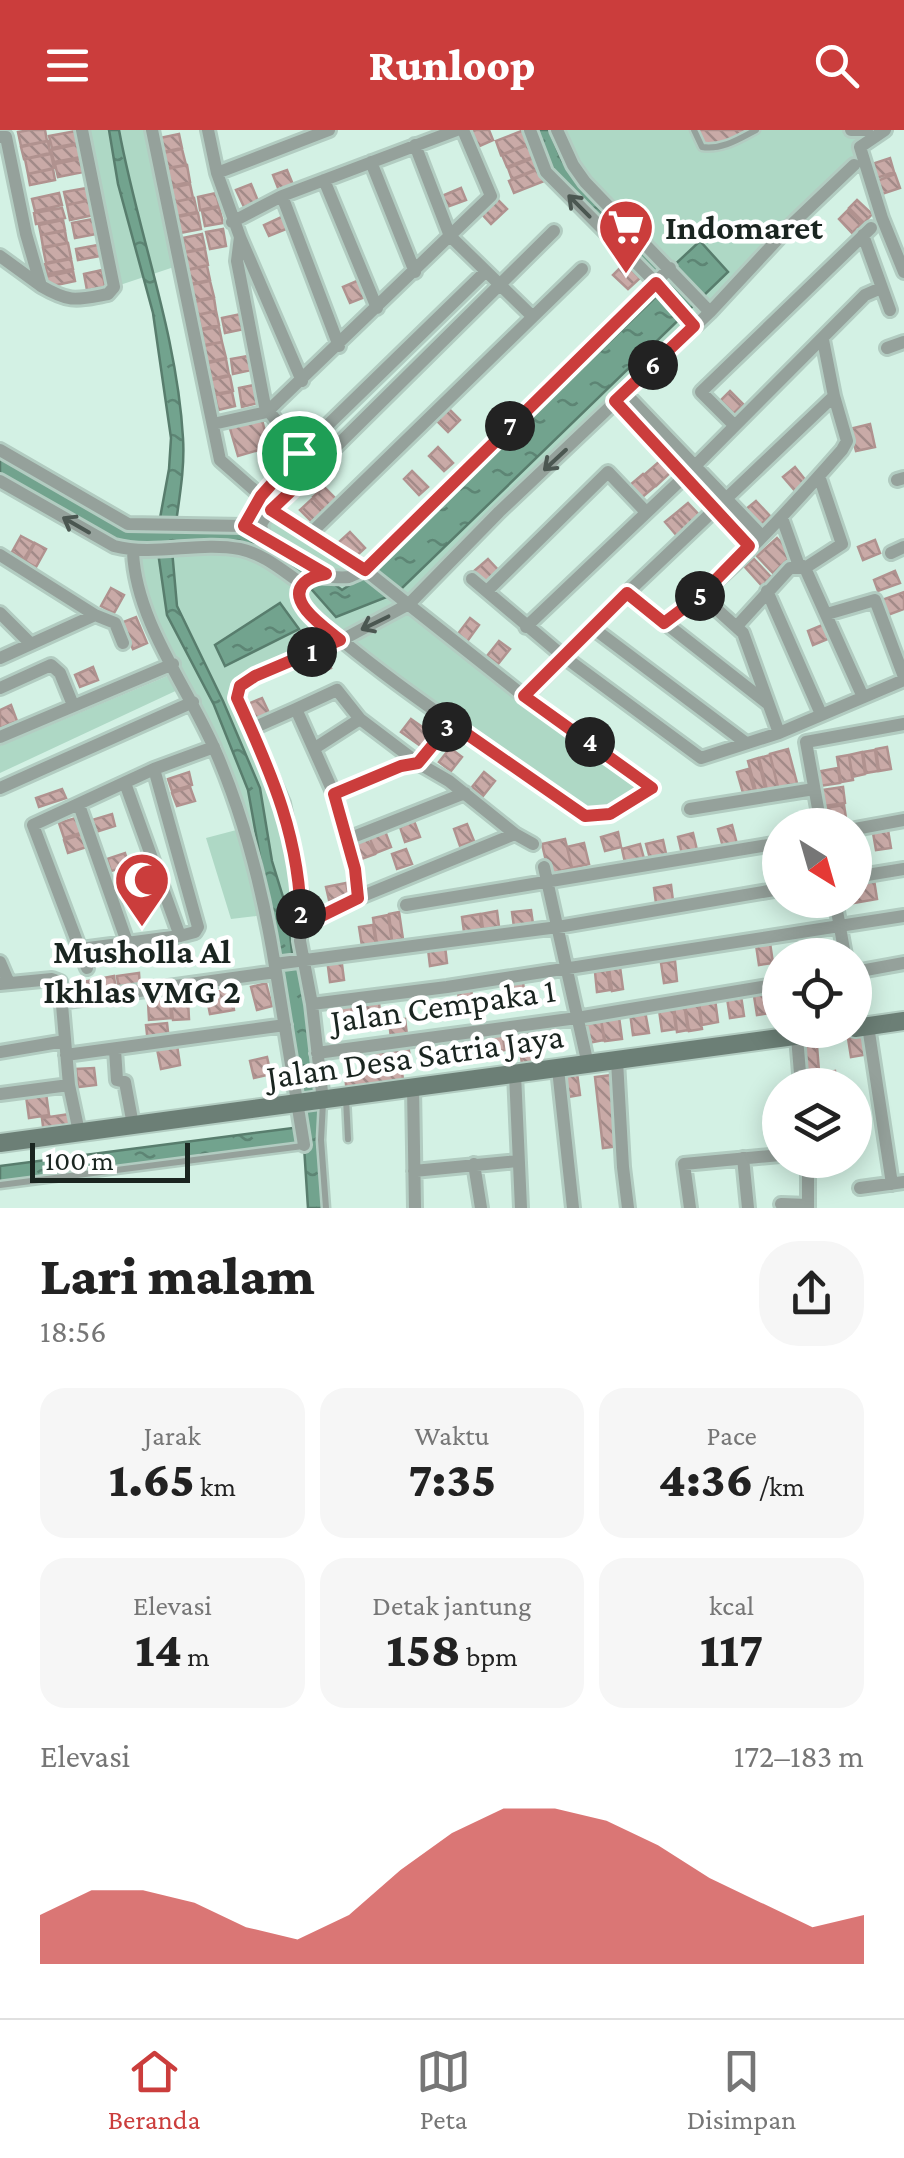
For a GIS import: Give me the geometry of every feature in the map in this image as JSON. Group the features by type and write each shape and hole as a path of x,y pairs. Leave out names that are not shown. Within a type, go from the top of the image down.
{"street":[{"path":"26,234 4,260 41,286 65,300 108,294 114,287 82,130"},
{"path":"152,130 220,460 271,510 365,570 524,696 651,786 610,814 585,816 340,640 300,604 298,592 302,584 321,574 350,577 365,570 670,268"},
{"path":"208,130 232,222 302,381"},
{"path":"217,174 329,130"},
{"path":"212,424 267,412 492,195 460,130 282,196 232,222"},
{"path":"530,130 546,172 694,326"},
{"path":"557,130 585,182 710,312"},
{"path":"851,130 867,130"},
{"path":"885,130 860,147 904,272"},
{"path":"0,137 6,138 41,286"},
{"path":"415,146 450,236 532,316"},
{"path":"371,162 415,272"},
{"path":"323,1100 304,960 301,893 283,802 237,698 240,686 409,604 710,312 788,227 854,165"},
{"path":"324,180 378,308"},
{"path":"282,196 338,346"},
{"path":"263,535 261,524 271,510 554,231"},
{"path":"526,627 824,340 865,295 886,300 867,231 696,388 734,425"},
{"path":"240,237 238,260 267,412 313,470"},
{"path":"310,533 582,270"},
{"path":"244,526 261,496 299,453 485,272"},
{"path":"664,623 701,595 782,518 847,441 824,340"},
{"path":"887,348 904,342"},
{"path":"386,366 402,382"},
{"path":"620,396 761,535"},
{"path":"524,696 834,396"},
{"path":"647,425 684,477 749,546"},
{"path":"0,450 128,524 244,526 326,574"},
{"path":"487,591 608,472 646,512"},
{"path":"737,626 790,568 805,568 842,544 819,476"},
{"path":"0,480 114,546 133,552 240,549 260,556 302,584"},
{"path":"782,518 798,563 805,568 863,697"},
{"path":"133,552 134,572 242,818 276,968 304,1145"},
{"path":"0,555 119,627 123,643"},
{"path":"472,579 563,656 701,758 779,733 904,679 874,600 827,614"},
{"path":"768,591 821,714"},
{"path":"627,593 767,703"},
{"path":"701,595 742,632 779,733"},
{"path":"0,613 30,644"},
{"path":"0,658 95,614"},
{"path":"594,628 746,743"},
{"path":"0,737 172,664"},
{"path":"0,688 51,665 60,673 73,705"},
{"path":"251,729 337,690 356,722 465,793 533,844"},
{"path":"0,788 193,702"},
{"path":"296,709 321,745 348,839 358,898"},
{"path":"321,745 325,731 356,722"},
{"path":"334,794 401,766 418,763 451,723"},
{"path":"818,808 806,742 904,724"},
{"path":"87,968 34,829 36,822 154,769 214,747"},
{"path":"81,949 180,936 195,932 198,927 154,769"},
{"path":"125,783 180,936"},
{"path":"690,809 814,789"},
{"path":"348,839 465,793"},
{"path":"79,805 127,942"},
{"path":"872,827 904,820"},
{"path":"301,926 358,898 516,834"},
{"path":"406,905 546,874 762,845"},
{"path":"872,874 904,868"},
{"path":"546,874 588,1065"},
{"path":"60,1002 276,968 304,960 558,927 762,892"},
{"path":"312,1004 904,916"},
{"path":"838,918 842,938"},
{"path":"0,962 4,984 58,980 69,1085 80,1132"},
{"path":"872,969 904,963"},
{"name":"Jalan Cempaka 1","path":"316,1053 578,1018 762,987"},
{"path":"872,1026 904,1022"},
{"path":"0,1052 115,1050 285,1025"},
{"name":"Jalan Desa Satria Jaya","path":"0,1143 762,1041"},
{"path":"860,1188 898,1183 866,1048"},
{"path":"115,1050 117,1080 125,1082 133,1125"},
{"path":"617,1061 628,1208"},
{"path":"558,1068 573,1208"},
{"path":"515,1074 521,1208"},
{"path":"0,1094 69,1085"},
{"path":"412,1087 415,1208"},
{"path":"690,1208 684,1164 762,1157"},
{"path":"744,1158 748,1208"},
{"path":"414,1172 517,1161"},
{"path":"474,1164 481,1208"},
{"path":"781,1204 808,1206 808,1178"}],"lane":[{"path":"694,130 702,148 709,149 756,130"},
{"path":"346,1097 348,1138"},
{"path":"323,1100 321,1140 326,1208"},
{"path":"0,1184 304,1145"}],"shaded area":[{"path":"82,130 152,130 180,265 114,287"},
{"path":"530,130 885,130 863,142 865,162 625,392 761,535 749,546 615,401 409,604 652,788 585,816 340,641 238,691 283,803 301,893 308,1208 304,1141 264,915 231,919 206,838 244,828 184,687 0,773 0,746 177,672 153,625 133,552 0,480 0,450 128,524 244,526 299,453 313,469 272,510 365,570 656,283","holes":["172,550 177,606 260,788 272,861 287,910 274,935 248,790 214,705 167,614"]}],"water":[{"path":"109,130 119,130 173,360 183,450 175,530 243,531 342,590 377,567 666,287 550,169 534,130 549,130 562,161 668,271 700,241 728,272 397,593 336,617 305,582 262,552 172,550 177,606 260,788 272,861 287,910 293,960 303,960 323,1101 321,1140 326,1208 308,1208 304,1146 0,1185 0,1166 301,1127 274,935 248,790 214,705 167,615 157,545 120,544 0,473 0,457 125,529 158,529 171,438 153,313 118,184"},
{"path":"280,603 299,629 225,666 215,645"}],"building":[{"path":"45,130 47,141 21,146 18,132"},
{"path":"489,130 493,140 475,148 469,133"},
{"path":"524,130 530,143 501,155 496,141"},
{"path":"694,130 756,130 735,141 702,147"},
{"path":"76,131 79,143 52,148 49,136"},
{"path":"179,134 182,148 163,152 160,138"},
{"path":"48,141 50,153 24,159 21,147"},
{"path":"79,144 81,157 54,162 51,150"},
{"path":"530,144 535,156 507,167 502,155"},
{"path":"182,149 186,165 167,168 163,153"},
{"path":"51,154 54,168 28,174 25,159"},
{"path":"536,157 540,168 512,179 508,168"},
{"path":"890,158 894,172 877,178 872,164"},
{"path":"80,159 83,172 58,177 55,164"},
{"path":"187,165 190,182 171,186 167,169"},
{"path":"53,169 55,180 30,185 28,174"},
{"path":"539,169 544,181 514,193 509,181"},
{"path":"287,170 294,187 280,193 273,175"},
{"path":"895,174 900,188 882,194 877,181"},
{"path":"190,184 193,198 174,202 171,188"},
{"path":"251,184 258,201 244,207 236,190"},
{"path":"87,188 90,200 67,205 64,192"},
{"path":"461,188 466,200 447,207 442,196"},
{"path":"59,193 62,205 35,211 32,199"},
{"path":"216,193 219,206 200,210 198,197"},
{"path":"494,196 507,209 491,224 479,211"},
{"path":"194,198 197,212 177,216 174,202"},
{"path":"91,200 94,215 70,220 67,205"},
{"path":"857,200 872,214 864,223 849,208"},
{"path":"219,207 223,223 205,226 202,211"},
{"path":"62,208 65,218 36,224 34,213"},
{"path":"848,210 862,223 852,233 839,219"},
{"path":"198,213 201,229 180,233 177,217"},
{"path":"286,215 291,227 269,236 264,225"},
{"path":"93,219 96,234 75,238 72,223"},
{"path":"63,220 65,230 41,235 39,225"},
{"path":"223,229 226,246 210,249 206,232"},
{"path":"65,231 67,243 43,247 41,235"},
{"path":"202,234 205,248 185,252 183,238"},
{"path":"68,243 71,258 46,263 43,248"},
{"path":"98,245 100,256 78,260 76,249"},
{"path":"205,249 208,265 186,270 183,253"},
{"path":"71,259 73,269 47,274 45,264"},
{"name":"Indomaret","path":"625,263 640,278 628,289 613,275"},
{"path":"207,266 210,280 190,284 187,270"},
{"path":"102,270 105,287 87,290 84,274"},
{"path":"73,271 75,281 47,287 45,277"},
{"path":"364,278 370,295 350,303 343,287"},
{"path":"210,281 214,297 193,301 190,285"},
{"path":"214,298 216,311 196,315 194,302"},
{"path":"216,311 219,325 201,329 198,315"},
{"path":"241,314 244,329 225,333 222,318"},
{"path":"219,327 222,342 204,345 201,330"},
{"path":"222,342 226,358 207,362 204,346"},
{"path":"248,356 251,370 233,374 231,359"},
{"path":"226,359 229,375 211,379 208,363"},
{"path":"230,376 233,391 214,394 211,380"},
{"path":"254,385 258,403 242,407 239,388"},
{"path":"730,391 743,404 733,414 720,401"},
{"path":"232,392 235,406 218,410 215,395"},
{"path":"448,408 460,420 448,432 436,420"},
{"path":"261,416 269,447 238,456 229,425"},
{"path":"870,424 875,447 856,451 850,429"},
{"path":"438,447 453,463 444,471 429,456"},
{"path":"661,460 671,472 656,486 645,474"},
{"path":"795,467 807,482 796,492 783,477"},
{"path":"412,471 428,487 419,495 404,479"},
{"path":"643,474 654,487 640,499 629,486"},
{"path":"324,487 336,499 325,509 313,497"},
{"path":"313,498 324,510 312,522 300,510"},
{"path":"756,501 770,516 759,526 745,510"},
{"path":"688,503 702,518 690,528 676,513"},
{"path":"676,513 689,528 678,537 665,522"},
{"path":"350,532 365,548 354,558 339,542"},
{"path":"21,536 34,543 24,559 12,552"},
{"path":"777,538 793,555 773,573 757,556"},
{"path":"875,540 880,553 863,560 858,547"},
{"path":"35,543 46,549 36,567 25,561"},
{"path":"488,559 501,573 488,585 474,571"},
{"path":"754,559 771,577 762,586 745,567"},
{"path":"895,571 900,583 878,591 874,580"},
{"path":"111,588 124,595 114,613 101,606"},
{"path":"904,592 904,609 888,615 882,600"},
{"path":"136,617 147,643 133,649 121,623"},
{"path":"470,618 479,625 466,643 457,635"},
{"path":"825,624 830,638 813,645 808,631"},
{"path":"499,641 510,649 498,664 487,656"},
{"path":"324,650 331,668 315,675 305,658"},
{"path":"93,667 98,680 80,687 75,675"},
{"path":"262,698 271,717 257,723 248,704"},
{"path":"11,705 17,721 0,728 0,710"},
{"path":"411,719 431,733 422,747 401,732"},
{"path":"887,747 891,769 879,771 876,749"},
{"path":"450,748 462,757 451,771 439,762"},
{"path":"788,749 797,783 778,788 770,754"},
{"path":"875,750 878,771 866,773 863,752"},
{"path":"862,752 865,774 852,777 849,755"},
{"path":"770,755 778,787 767,790 759,758"},
{"path":"849,755 853,780 841,782 837,757"},
{"path":"758,758 765,788 756,791 748,761"},
{"path":"838,768 840,783 819,786 816,772"},
{"path":"748,769 754,790 743,793 737,772"},
{"path":"189,772 192,785 172,791 168,779"},
{"path":"484,772 495,781 483,796 472,787"},
{"path":"190,787 195,801 177,806 172,793"},
{"path":"843,787 845,803 824,806 822,790"},
{"path":"62,789 66,798 39,807 36,798"},
{"path":"112,814 115,826 96,832 92,820"},
{"path":"79,817 84,832 64,838 59,823"},
{"path":"414,821 420,837 405,842 400,827"},
{"path":"467,824 474,841 460,846 454,829"},
{"path":"732,825 737,844 723,847 718,829"},
{"path":"888,830 891,848 876,850 873,833"},
{"path":"385,831 391,847 376,853 369,837"},
{"path":"618,832 621,847 605,851 601,837"},
{"path":"86,833 90,846 68,853 64,840"},
{"path":"693,833 697,850 682,854 678,837"},
{"path":"366,838 375,854 356,861 350,846"},
{"path":"565,839 572,868 549,874 542,844"},
{"path":"663,840 667,858 651,862 646,844"},
{"path":"584,843 589,864 572,868 567,847"},
{"path":"640,844 645,862 626,867 622,849"},
{"path":"406,849 412,864 397,869 392,854"},
{"path":"125,853 129,866 111,871 107,859"},
{"path":"872,880 877,899 872,900"},
{"path":"346,883 349,896 329,900 326,887"},
{"path":"671,885 673,901 656,903 654,888"},
{"path":"531,910 533,924 514,927 512,912"},
{"path":"497,911 499,927 483,929 481,914"},
{"path":"399,912 403,939 392,941 389,914"},
{"path":"480,914 482,929 464,932 462,917"},
{"path":"388,915 392,942 377,945 373,918"},
{"path":"373,925 376,944 362,946 359,927"},
{"path":"762,944 762,965 759,965 756,945"},
{"path":"445,946 447,963 430,966 428,949"},
{"path":"341,957 344,980 330,982 327,959"},
{"path":"675,961 677,981 664,983 661,963"},
{"path":"620,967 623,989 612,991 609,968"},
{"path":"607,970 610,990 597,992 595,972"},
{"path":"139,973 140,988 119,992 117,976"},
{"path":"114,976 116,992 69,998 67,985"},
{"path":"523,982 525,999 511,1001 508,984"},
{"path":"266,983 272,1006 257,1010 251,987"},
{"path":"231,989 234,1010 210,1014 206,994"},
{"path":"471,989 474,1007 460,1009 458,991"},
{"path":"762,994 762,1014 757,1015 754,996"},
{"path":"741,996 744,1016 730,1018 727,998"},
{"path":"715,999 718,1022 702,1025 699,1002"},
{"path":"170,1000 171,1018 149,1020 148,1002"},
{"path":"188,1000 189,1019 173,1020 171,1003"},
{"path":"698,1002 702,1029 689,1031 685,1004"},
{"path":"379,1003 381,1020 366,1022 364,1005"},
{"path":"684,1004 688,1030 677,1032 674,1006"},
{"path":"351,1005 354,1024 337,1026 335,1008"},
{"path":"673,1008 676,1029 662,1031 659,1010"},
{"path":"645,1011 649,1033 633,1035 630,1013"},
{"path":"619,1017 622,1039 605,1041 601,1020"},
{"path":"405,1019 407,1035 391,1038 389,1021"},
{"path":"601,1019 604,1040 588,1043 585,1022"},
{"path":"167,1023 169,1041 148,1043 146,1025"},
{"path":"539,1029 541,1044 519,1048 517,1032"},
{"path":"502,1032 505,1050 489,1053 487,1034"},
{"path":"177,1045 180,1065 161,1069 157,1049"},
{"path":"408,1045 411,1064 395,1067 393,1047"},
{"path":"537,1047 540,1068 523,1071 520,1049"},
{"path":"804,1048 817,1048 819,1068 806,1068"},
{"path":"850,1048 868,1048 869,1054 851,1057"},
{"path":"390,1049 393,1067 378,1069 376,1051"},
{"path":"267,1057 271,1074 254,1078 250,1061"},
{"path":"401,1067 404,1085 347,1093 345,1075"},
{"path":"94,1068 96,1085 78,1087 76,1069"},
{"path":"577,1073 580,1095 568,1097 564,1074"},
{"path":"612,1075 620,1146 603,1148 595,1077"},
{"path":"46,1093 49,1115 29,1118 26,1096"},
{"path":"70,1114 72,1130 44,1134 42,1118"}],"place":[{"name":"Indomaret","path":"626,276"},
{"name":"Musholla Al Ikhlas VMG 2","path":"142,929"}],"route":[{"path":"656,283 694,326 615,401 749,546 701,595 664,623 627,593 524,696 652,788 610,814 585,816 451,723 418,763 401,766 334,794 358,882 358,898 301,926 301,893 283,802 237,698 240,686 255,676 340,640 300,604 298,592 302,584 326,574 244,526 261,496 299,453 313,470 271,510 365,570 656,283"}]}
